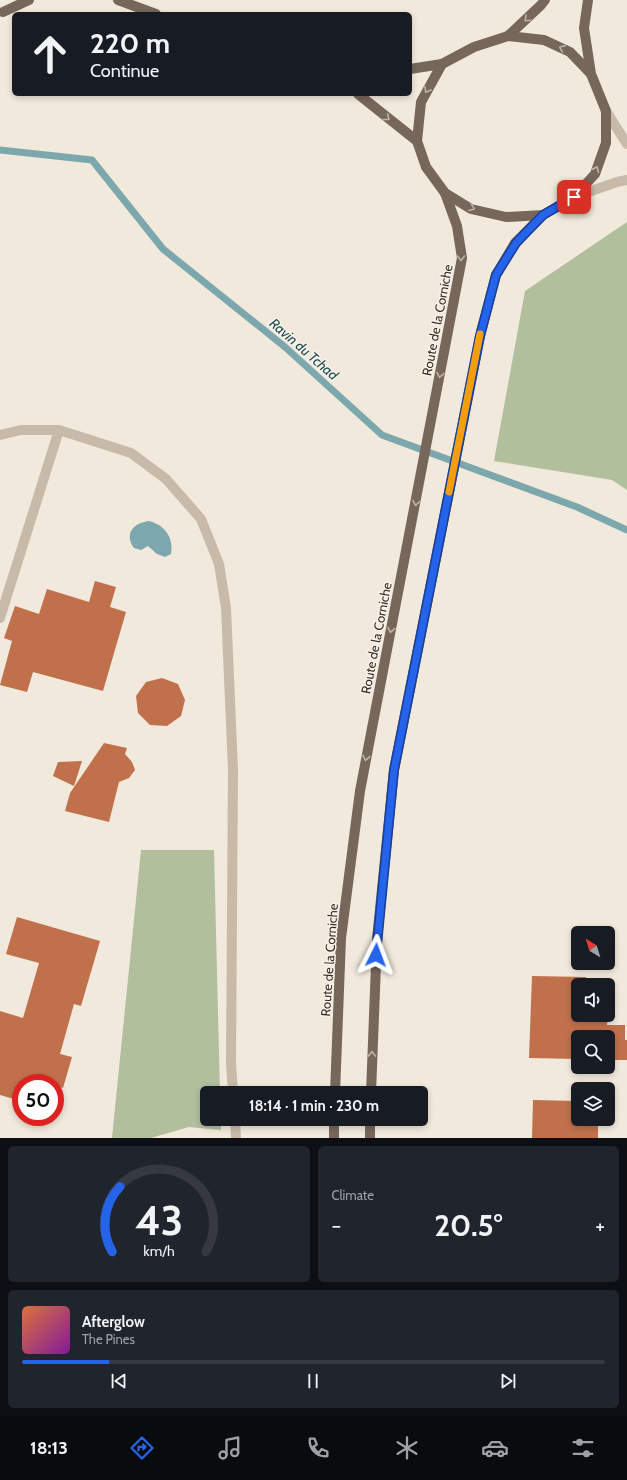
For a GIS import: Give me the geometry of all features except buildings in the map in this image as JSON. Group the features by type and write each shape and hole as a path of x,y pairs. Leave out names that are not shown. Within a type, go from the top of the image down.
{"main road":[{"path":"1,14 8,0"},
{"path":"1,14 29,0"},
{"path":"508,36 541,5 544,0"},
{"path":"371,1086 377,939 394,770 480,336 496,275 516,243 543,215 574,197 595,174 606,143 606,111 592,74 584,28 588,0"},
{"path":"122,1 151,12"},
{"path":"412,69 442,64 474,46 508,36 544,40 570,52 592,74"},
{"path":"442,64 421,102 417,141 426,167 445,193 471,208 506,217 543,215"},
{"path":"361,96 417,141"},
{"name":"Route de la Corniche","path":"335,1086 341,938 360,791 462,258 457,226 445,193"},
{"path":"334,1126 334,1138"},
{"path":"370,1126 370,1138"}],"street":[{"path":"606,111 627,144"},
{"path":"574,197 627,180"},
{"path":"0,435 21,430 59,430 131,453 166,479 201,519 219,564 226,608 233,768 231,1063 233,1086"},
{"path":"0,618 59,430"},
{"path":"235,1126 236,1138"}],"green space":[{"path":"627,222 627,490 612,480 494,461 525,291"},
{"path":"141,850 214,850 220,1086 200,1086 200,1126 221,1126 221,1130 189,1127 151,1138 112,1138"}],"water":[{"path":"149,521 160,526 167,533 170,538 172,548 171,554 165,557 157,554 148,546 141,550 134,548 130,538 132,530 138,524"}],"waterway":[{"name":"Ravin du Tchad","path":"0,150 92,160 163,249 285,347 382,435 577,507 627,530"}],"slow traffic":[{"path":"449,492 480,334"}],"route":[{"path":"376,955 394,770 480,336 492,290 496,275 516,243 543,215 574,197"}]}
